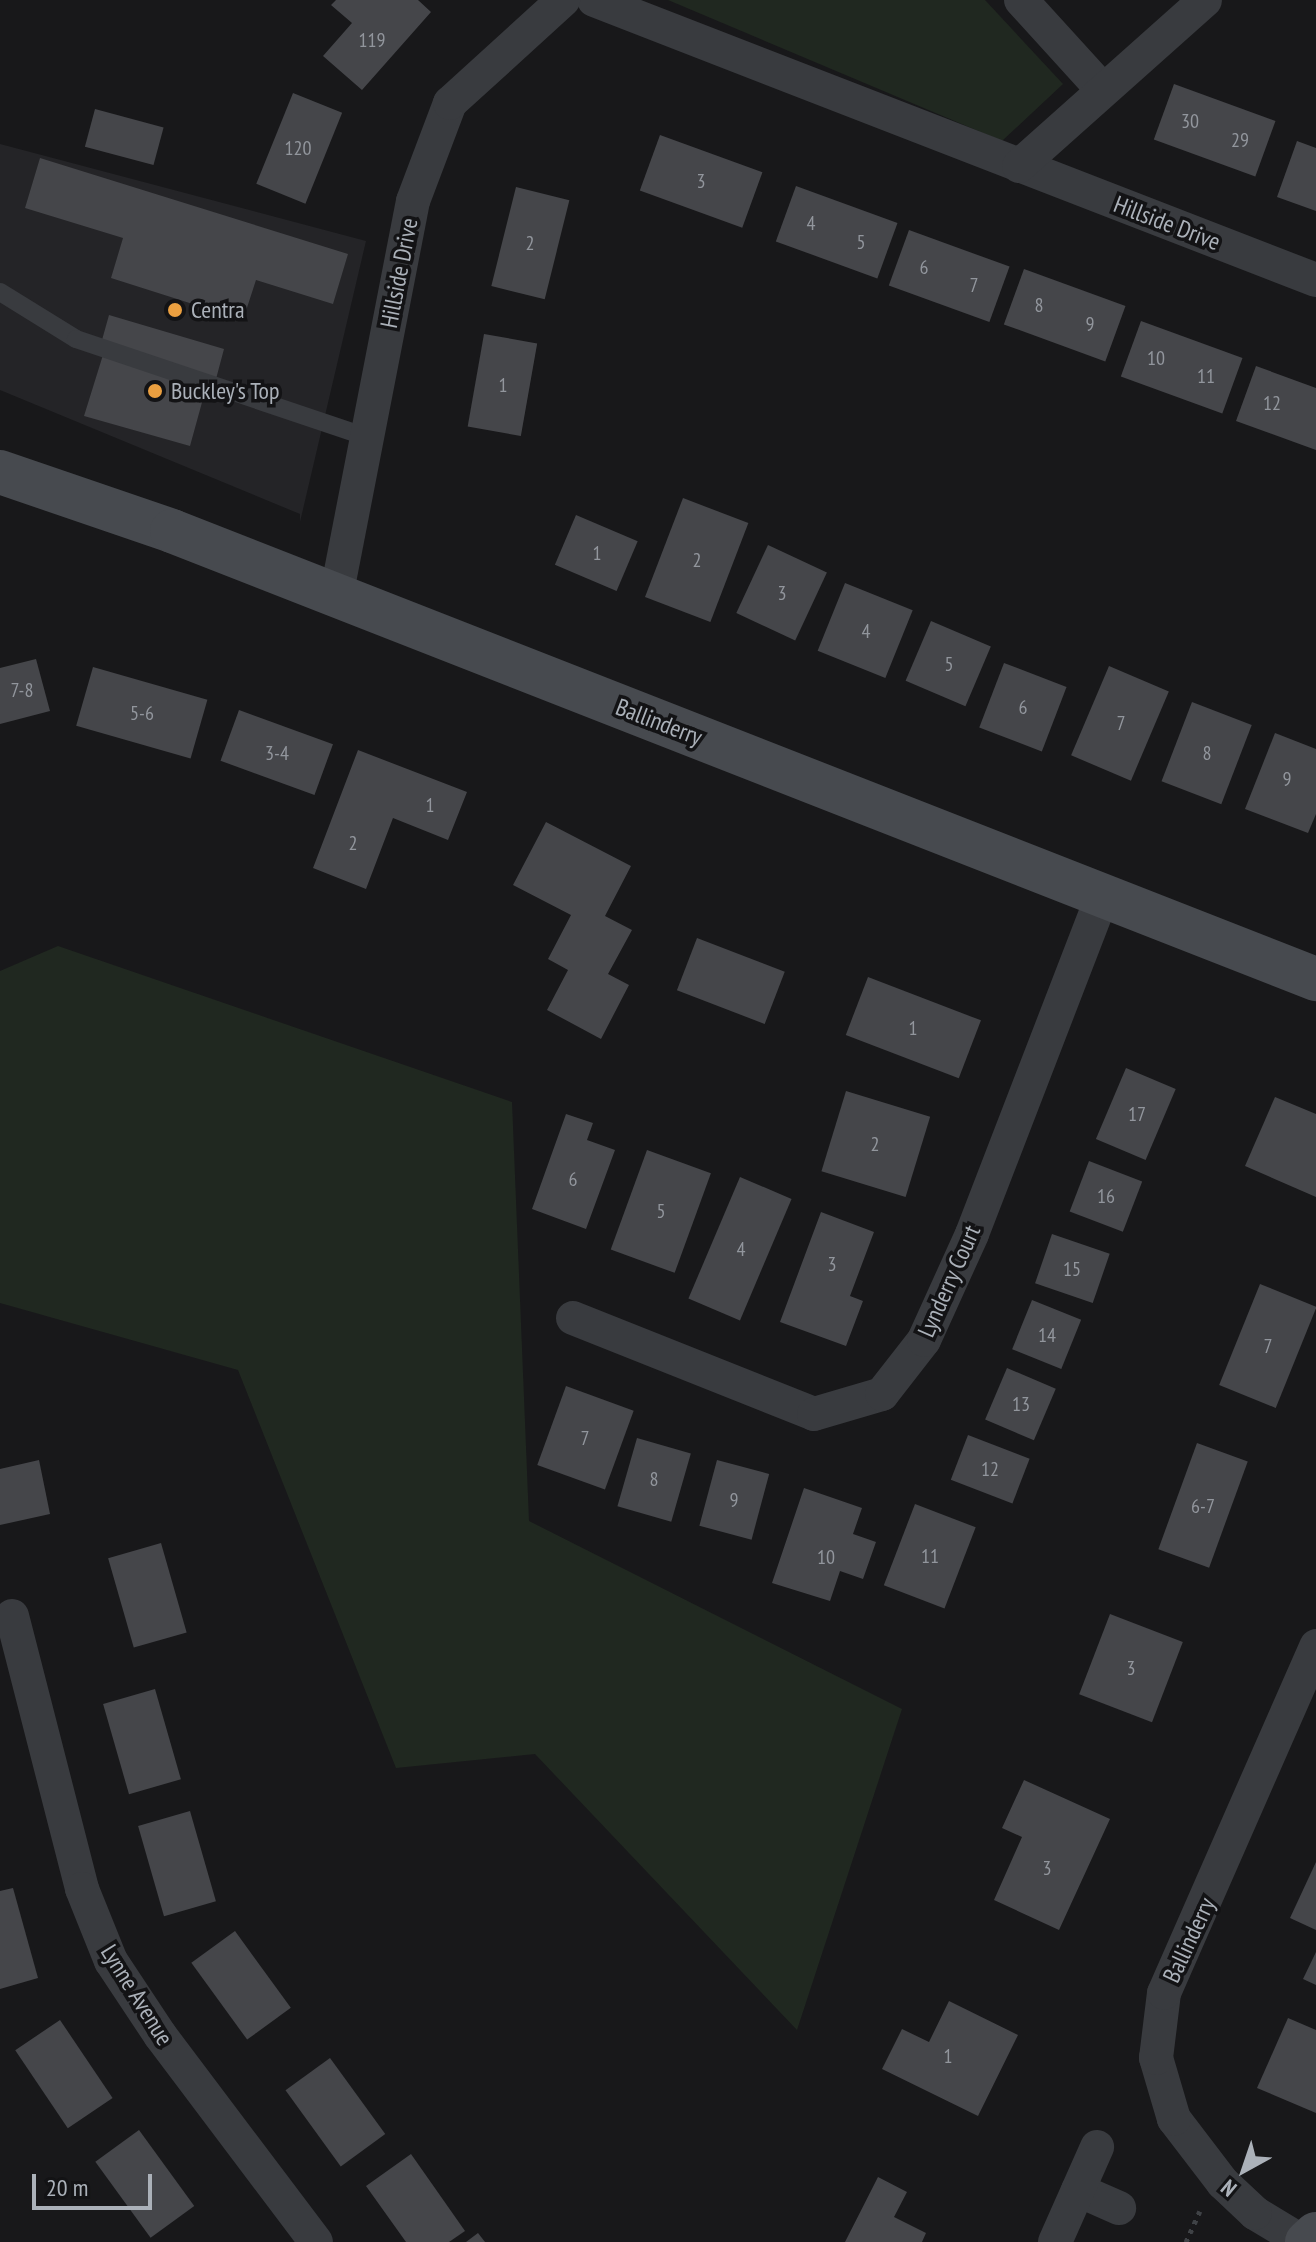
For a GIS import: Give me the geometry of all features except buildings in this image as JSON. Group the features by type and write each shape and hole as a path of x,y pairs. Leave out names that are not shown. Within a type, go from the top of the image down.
{"street":[{"name":"Hillside Drive","path":"336,597 413,201 450,103 563,0"},
{"name":"Hillside Drive","path":"594,0 1316,280"},
{"path":"1021,0 1103,90"},
{"path":"1019,166 1205,0"},
{"name":"Ballinderry","path":"0,472 172,531 1316,979"},
{"name":"Lynderry Court","path":"573,1318 814,1414 882,1394 924,1340 966,1247 1103,894"},
{"name":"Lynne Avenue","path":"12,1616 82,1889 111,1961 160,2035 316,2242"},
{"name":"Ballinderry","path":"1305,2242 1255,2213 1223,2183 1174,2119 1156,2058 1164,1993 1316,1646"},
{"path":"1055,2242 1097,2147"},
{"path":"1078,2190 1119,2208"},
{"path":"1305,2242 1316,2234"}],"lane":[{"path":"0,292 76,339 367,437"}],"shaded area":[{"path":"668,0 985,0 1063,84 1002,141"},
{"path":"0,144 366,241 300,522 300,514 0,390"},
{"path":"58,946 512,1102 529,1521 902,1709 797,2030 535,1754 396,1768 238,1370 0,1303 0,971"}],"place":[{"name":"Centra","path":"175,310"},
{"name":"Buckley's Top","path":"155,391"}]}
